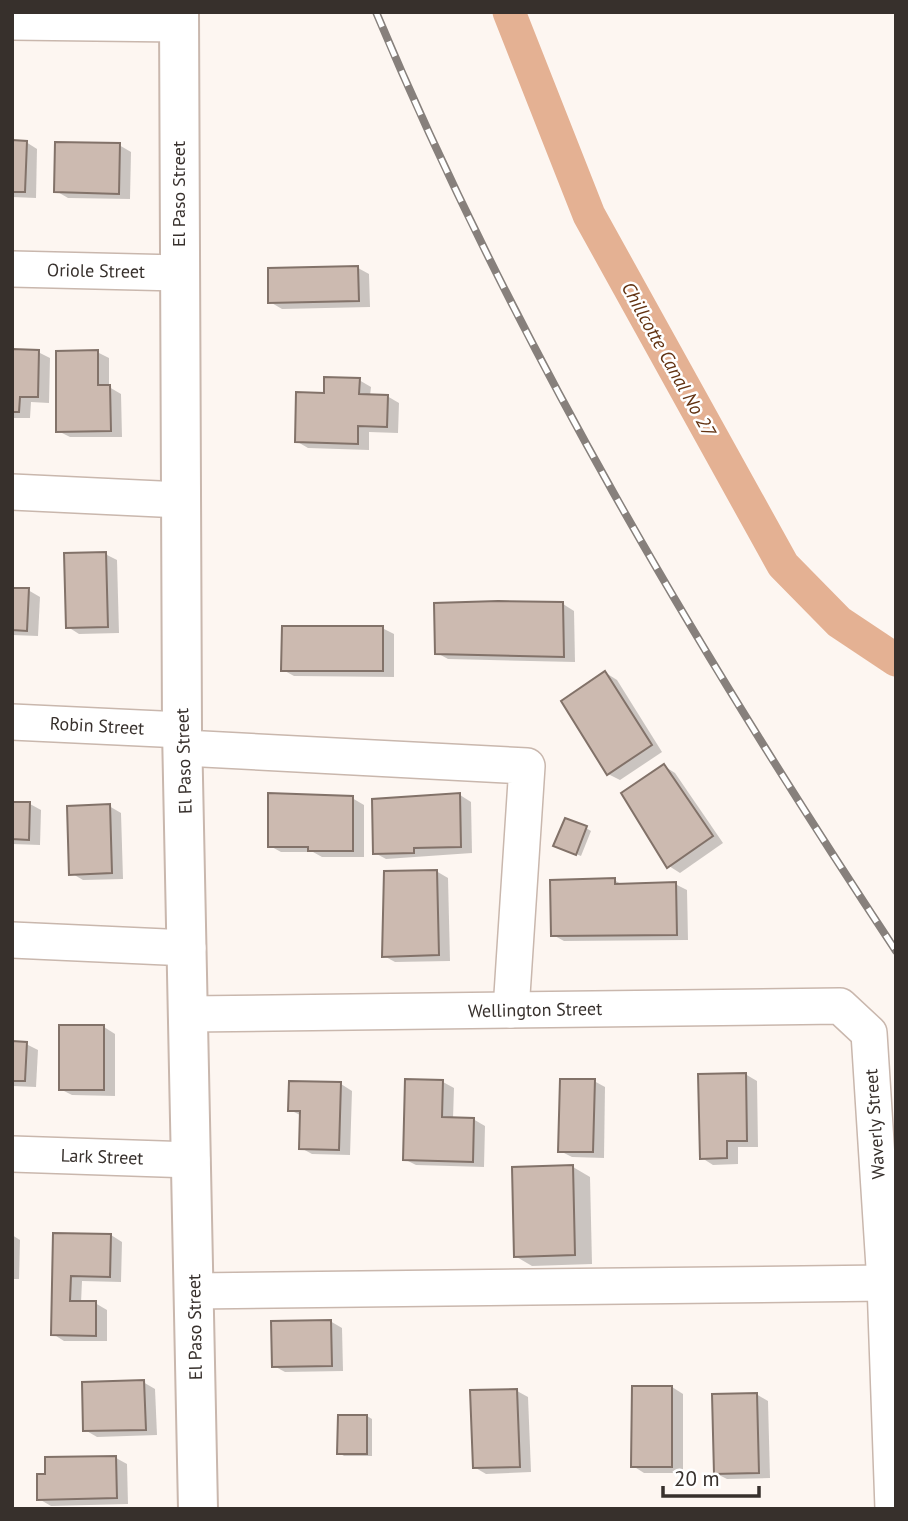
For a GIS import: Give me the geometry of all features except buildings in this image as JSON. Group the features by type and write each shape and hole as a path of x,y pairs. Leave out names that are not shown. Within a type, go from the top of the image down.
{"main road":[{"name":"El Paso Street","path":"179,18 183,739 198,1509"}],"street":[{"path":"12,22 179,18"},
{"name":"Oriole Street","path":"12,269 179,273"},
{"path":"12,492 181,500"},
{"name":"Robin Street","path":"12,722 183,739 527,766 511,1010"},
{"path":"12,940 188,947"},
{"name":"Wellington Street","path":"189,1014 840,1006 869,1033"},
{"name":"Waverly Street","path":"869,1033 885,1283 893,1509"},
{"name":"Lark Street","path":"12,1154 192,1160"},
{"path":"194,1291 885,1283"}],"waterway":[{"name":"Chillcotte Canal No 27","path":"509,12 589,215 783,565 839,622 896,660"}],"railway":[{"path":"376,12 430,135 488,256 549,376 614,494 751,725 896,951"}]}
